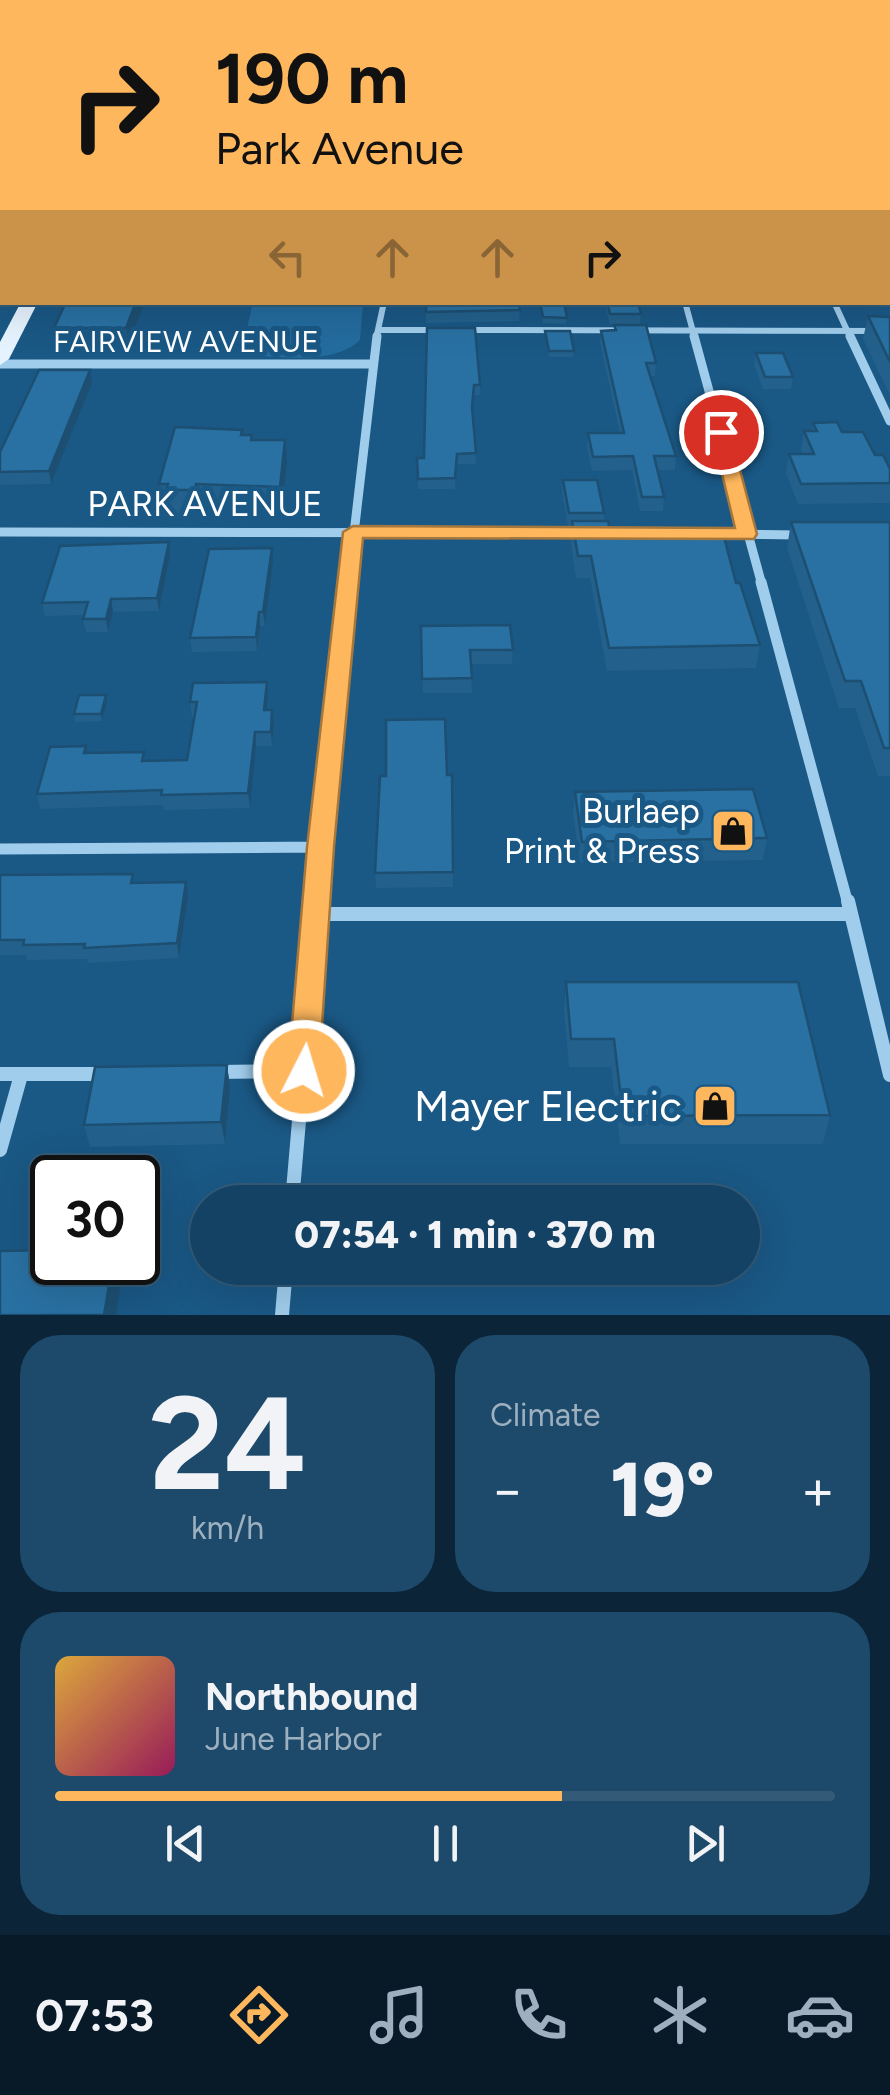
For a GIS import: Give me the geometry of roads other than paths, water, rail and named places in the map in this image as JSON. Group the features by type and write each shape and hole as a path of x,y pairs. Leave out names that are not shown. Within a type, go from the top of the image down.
{"main road":[{"path":"0,362 28,305"}],"street":[{"path":"294,1185 320,847 371,364 384,305"},
{"path":"685,305 851,914 890,1075"},
{"path":"835,305 890,421"},
{"path":"381,330 890,331"},
{"name":"FAIRVIEW AVENUE","path":"0,362 371,364"},
{"name":"PARK AVENUE","path":"0,532 598,533"},
{"path":"690,534 811,535"},
{"path":"0,849 320,847"},
{"path":"317,914 851,914"},
{"path":"198,1072 304,1071"},
{"path":"0,1074 120,1074"},
{"path":"0,1150 21,1075"},
{"path":"282,1315 285,1285"}],"place":[{"name":"Burlaep Print & Press","path":"733,831"},
{"name":"Mayer Electric","path":"715,1106"}]}
